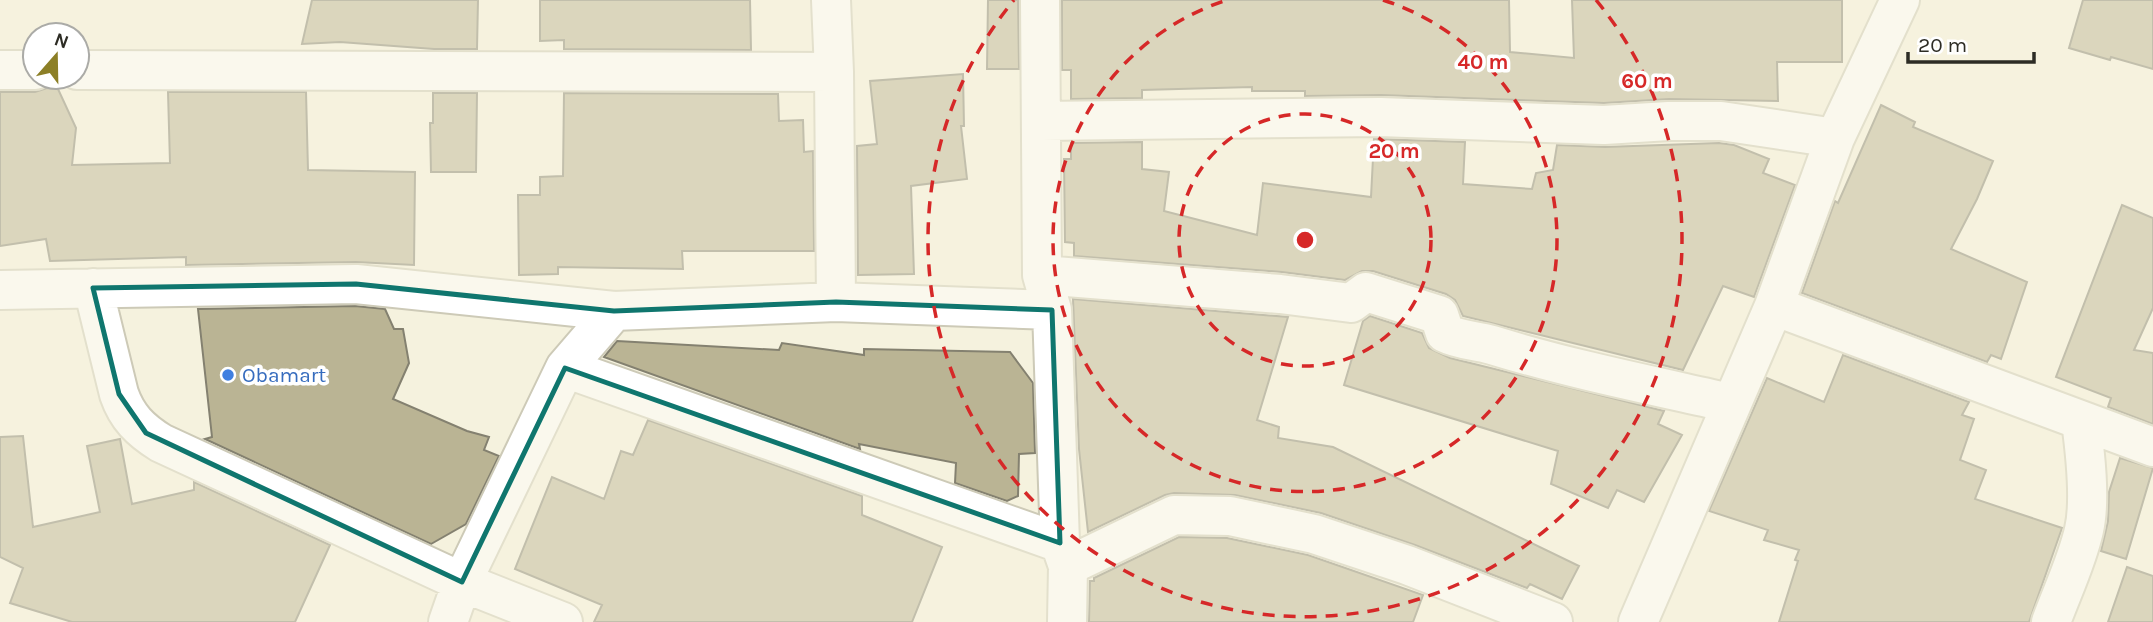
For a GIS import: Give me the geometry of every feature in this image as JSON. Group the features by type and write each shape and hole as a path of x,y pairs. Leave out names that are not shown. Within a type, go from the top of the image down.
{"street":[{"path":"831,0 836,302"},
{"path":"1040,0 1047,292 1067,622"},
{"path":"1638,622 1774,306 1835,138 1900,0"},
{"path":"0,70 21,70"},
{"path":"91,70 834,72"},
{"path":"1041,121 1380,117 1604,125 1721,121 1835,138"},
{"path":"0,290 356,284 614,311 1047,292 1280,294 1350,303 1366,292 1439,315 1445,333 1459,340 1486,343 1541,360 1730,403"},
{"path":"93,288 125,411 160,443 461,582 563,622"},
{"path":"1774,306 2153,447"},
{"path":"448,622 461,582 565,368 614,311"},
{"path":"565,368 1064,555 1174,515 1230,516 1314,534 1407,565 1553,622"},
{"path":"2052,622 2084,531 2087,512 2085,448 2081,421"}],"highlighted area":[{"path":"356,284 614,311 836,302 1052,310 1060,543 565,368 462,582 146,433 119,394 93,288"}],"building":[{"path":"312,0 478,0 477,49 434,49 340,42 302,44"},
{"path":"540,0 750,0 751,50 564,49 564,40 540,41"},
{"path":"988,0 1018,0 1019,69 987,69"},
{"path":"1062,0 1509,0 1510,52 1574,58 1572,0 1842,0 1842,62 1777,62 1778,101 1669,99 1604,103 1381,95 1305,96 1305,91 1252,91 1252,87 1142,90 1142,98 1071,99 1071,70 1062,70"},
{"path":"2083,0 2153,0 2153,69 2069,48"},
{"path":"963,74 964,126 961,126 967,179 911,186 914,274 858,275 857,146 877,144 870,81"},
{"path":"59,91 76,128 72,165 170,163 168,92 306,92 308,170 415,172 414,265 356,262 186,265 186,257 50,261 46,239 0,246 0,92"},
{"path":"433,93 477,93 476,172 431,172 430,123 433,123"},
{"path":"564,93 778,94 779,121 803,120 804,152 813,151 814,251 682,251 683,269 558,267 558,274 519,275 518,195 540,195 540,177 563,176"},
{"path":"1881,105 1915,122 1913,127 1993,161 1951,249 2027,282 2001,359 1991,355 1987,362 1802,293 1835,201 1838,203"},
{"path":"1374,139 1465,142 1463,184 1532,189 1536,173 1553,170 1557,145 1605,147 1719,143 1734,145 1769,159 1763,173 1795,185 1754,297 1723,286 1683,370 1463,316 1455,300 1446,294 1373,271 1362,271 1345,280 1282,272 1074,256 1074,243 1065,242 1064,159 1071,159 1071,143 1142,142 1142,169 1169,172 1164,211 1257,235 1263,183 1371,197"},
{"path":"2122,205 2153,218 2153,308 2134,350 2153,353 2153,424 2108,407 2111,398 2056,377"},
{"path":"1073,299 1288,317 1257,420 1279,427 1278,438 1333,447 1579,566 1562,599 1530,584 1527,588 1321,513 1235,495 1165,495 1088,532 1079,449"},
{"path":"355,306 385,309 394,329 403,329 409,363 393,399 467,431 489,437 484,450 499,456 466,524 431,544 205,439 212,437 198,309"},
{"path":"1370,316 1422,333 1429,348 1450,358 1664,411 1658,424 1682,435 1644,502 1617,490 1608,508 1551,484 1558,451 1344,385 1363,321"},
{"path":"617,341 779,350 782,343 864,355 864,349 1010,352 1033,383 1035,453 1019,454 1018,496 1007,501 955,483 956,463 859,444 860,449 604,357"},
{"path":"1843,355 1969,402 1962,415 1974,419 1960,460 1986,470 1975,499 2062,528 2029,622 1779,622 1799,550 1764,540 1768,530 1709,511 1767,378 1824,402"},
{"path":"648,420 862,496 862,515 942,547 912,622 594,622 602,605 515,569 552,477 604,499 621,451 633,455"},
{"path":"23,436 33,527 100,512 87,446 120,439 132,504 194,490 194,482 330,545 295,622 72,622 10,603 23,568 0,557 0,437"},
{"path":"2120,458 2153,468 2126,559 2101,551 2108,521 2109,492"},
{"path":"1179,537 1227,538 1308,555 1423,595 1413,622 1089,622 1090,581"},
{"path":"2127,567 2153,576 2153,622 2108,622"}],"place":[{"name":"Obamart","path":"228,375"}]}
